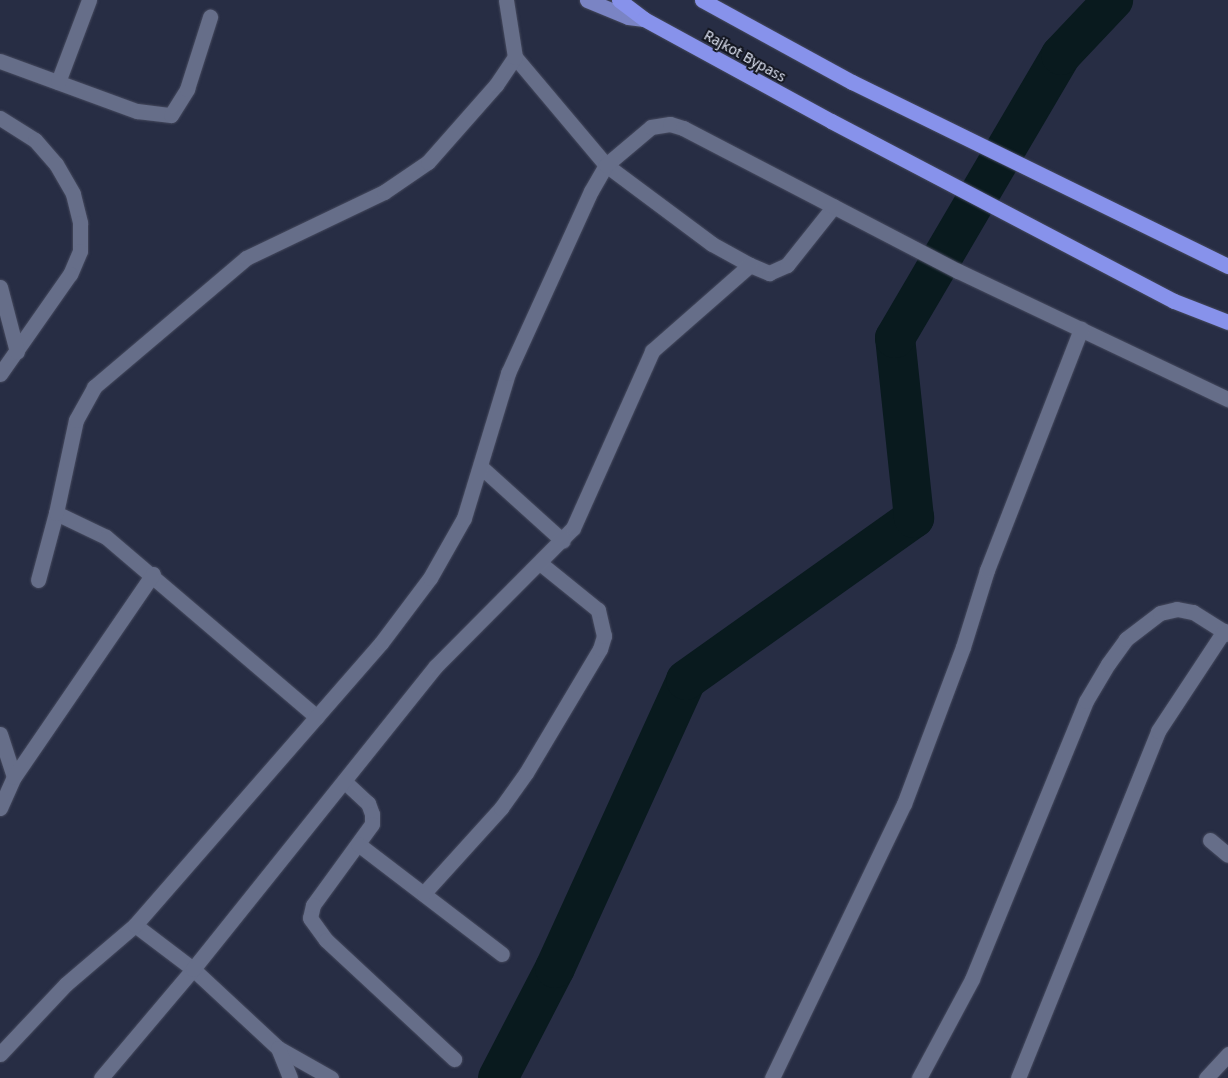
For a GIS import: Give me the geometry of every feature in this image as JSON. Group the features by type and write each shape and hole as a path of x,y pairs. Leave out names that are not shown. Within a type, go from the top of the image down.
{"highway":[{"name":"Rajkot Bypass","path":"619,0 644,19 831,121 1174,301 1228,322"},
{"name":"Rajkot Bypass","path":"708,2 852,82 1228,266"}],"main road":[{"path":"587,0 628,17 644,19"}],"street":[{"path":"58,82 89,0"},
{"path":"506,0 515,57 606,165 712,244 769,273 787,265 834,206"},
{"path":"0,61 137,111 171,116 187,89 210,17"},
{"path":"38,580 56,513 76,420 94,387 246,258 407,179 428,162 478,106 515,57"},
{"path":"0,118 35,140 56,164 72,194 80,223 80,251 70,274 0,374"},
{"path":"0,1054 73,978 135,925 381,643 430,578 464,518 508,373 546,285 606,165 640,133 670,124 909,244 958,271 1228,399"},
{"path":"101,1078 194,969 436,666 563,541 581,516 652,351 750,265"},
{"path":"0,287 17,352"},
{"path":"772,1078 904,804 963,647 987,570 1081,329"},
{"path":"481,467 563,541"},
{"path":"56,513 106,537 153,574 317,716"},
{"path":"424,893 501,808 526,773 600,649 604,636 598,610 540,563"},
{"path":"0,808 14,777 153,574"},
{"path":"919,1078 968,987 1086,701 1108,664 1126,639 1160,613 1177,609 1193,612 1226,632 1158,731 1018,1078"},
{"path":"0,734 14,777"},
{"path":"344,781 368,803 372,814 372,824 313,905 310,918 315,928 454,1059"},
{"path":"1210,840 1228,855"},
{"path":"358,844 502,954"},
{"path":"135,925 194,969 278,1048 331,1078"},
{"path":"278,1048 290,1078"},
{"path":"1206,1078 1228,1054"}],"waterway":[{"path":"498,1078 555,968 686,680 914,518 895,338 1061,55 1113,0"}]}
